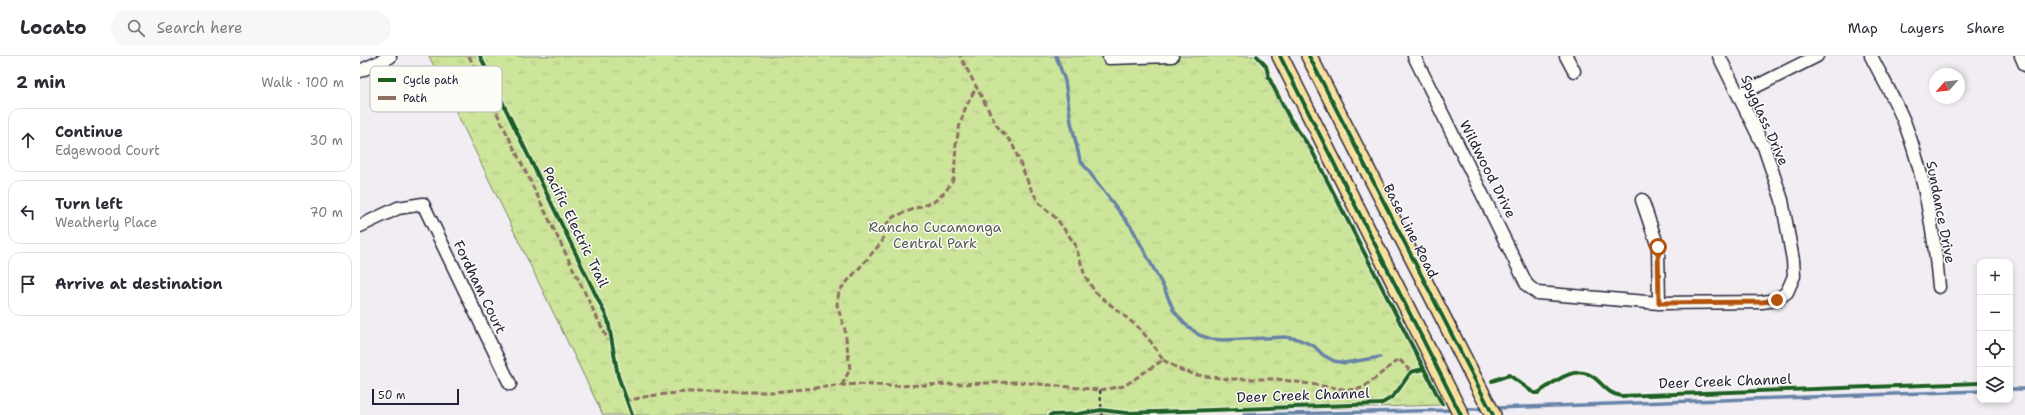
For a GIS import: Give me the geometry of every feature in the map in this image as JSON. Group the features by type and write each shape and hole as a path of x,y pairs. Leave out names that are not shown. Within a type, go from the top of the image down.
{"main road":[{"path":"1280,56 1458,410"},
{"name":"Base Line Road","path":"1309,56 1489,409"}],"street":[{"path":"1109,58 1172,56"},
{"name":"Wildwood Drive","path":"1414,56 1528,285 1537,293 1659,303"},
{"path":"1566,56 1574,71"},
{"name":"Spyglass Drive","path":"1659,303 1762,302 1777,300 1787,292 1794,276 1793,260 1782,200 1764,146 1719,56"},
{"path":"1739,95 1817,56"},
{"name":"Sundance Drive","path":"1871,56 1905,123 1923,180 1935,243 1939,287"},
{"path":"2021,56 2025,65"},
{"path":"371,66 390,57"},
{"path":"360,71 370,66"},
{"path":"1642,200 1658,247 1659,303"},
{"name":"Fordham Court","path":"360,226 398,208 423,204 510,384"}],"path":[{"path":"1100,390 1102,415"},
{"path":"1095,411 1108,410"}],"green space":[{"name":"Rancho Cucamonga Central Park","path":"429,56 1255,56 1264,67 1266,78 1287,119 1311,154 1440,405 1118,415 603,415 456,112 502,112 502,66 434,66"}],"waterway":[{"path":"1056,56 1065,81 1071,122 1080,160 1132,228 1164,288 1174,311 1184,323 1199,335 1211,339 1223,340 1285,337 1298,339 1314,346 1323,355 1334,361 1345,363 1380,357"},
{"path":"2013,389 2025,389"},
{"path":"1495,408 1977,391"},
{"path":"1463,409 1485,409"},
{"path":"1244,415 1455,410"}],"marked path":[{"path":"469,56 474,66"},
{"path":"625,401 649,396 686,392 772,392 857,384 892,386 1019,382 1100,390 1124,386 1163,360 1139,328 1095,292 1085,276 1075,244 1056,218 1039,203 1030,187 1012,143 997,126 960,56"},
{"path":"842,385 850,369 845,330 837,305 839,291 882,242 884,227 893,217 935,201 946,191 954,178 956,144 960,124 965,109 976,87"},
{"path":"496,112 608,340"},
{"path":"1163,360 1181,370 1197,375 1228,379 1277,379 1349,390 1363,388 1399,359 1411,372"}],"cycle path":[{"name":"Pacific Electric Trail","path":"480,56 485,66"},
{"path":"1257,56 1266,66 1269,78 1290,119 1311,149 1442,404"},
{"path":"1280,56 1461,415"},
{"path":"1309,56 1493,415"},
{"name":"Pacific Electric Trail","path":"502,101 608,320 618,376 632,415"},
{"name":"Deer Creek Channel","path":"1050,415 1078,414 1101,410 1126,413 1380,404 1395,394 1411,372 1423,369"},
{"name":"Deer Creek Channel","path":"1492,381 1509,375 1534,393 1538,393 1558,379 1581,372 1589,374 1610,392 1621,396 1977,383"}],"route":[{"path":"1658,247 1659,303 1762,302 1777,300"}]}
